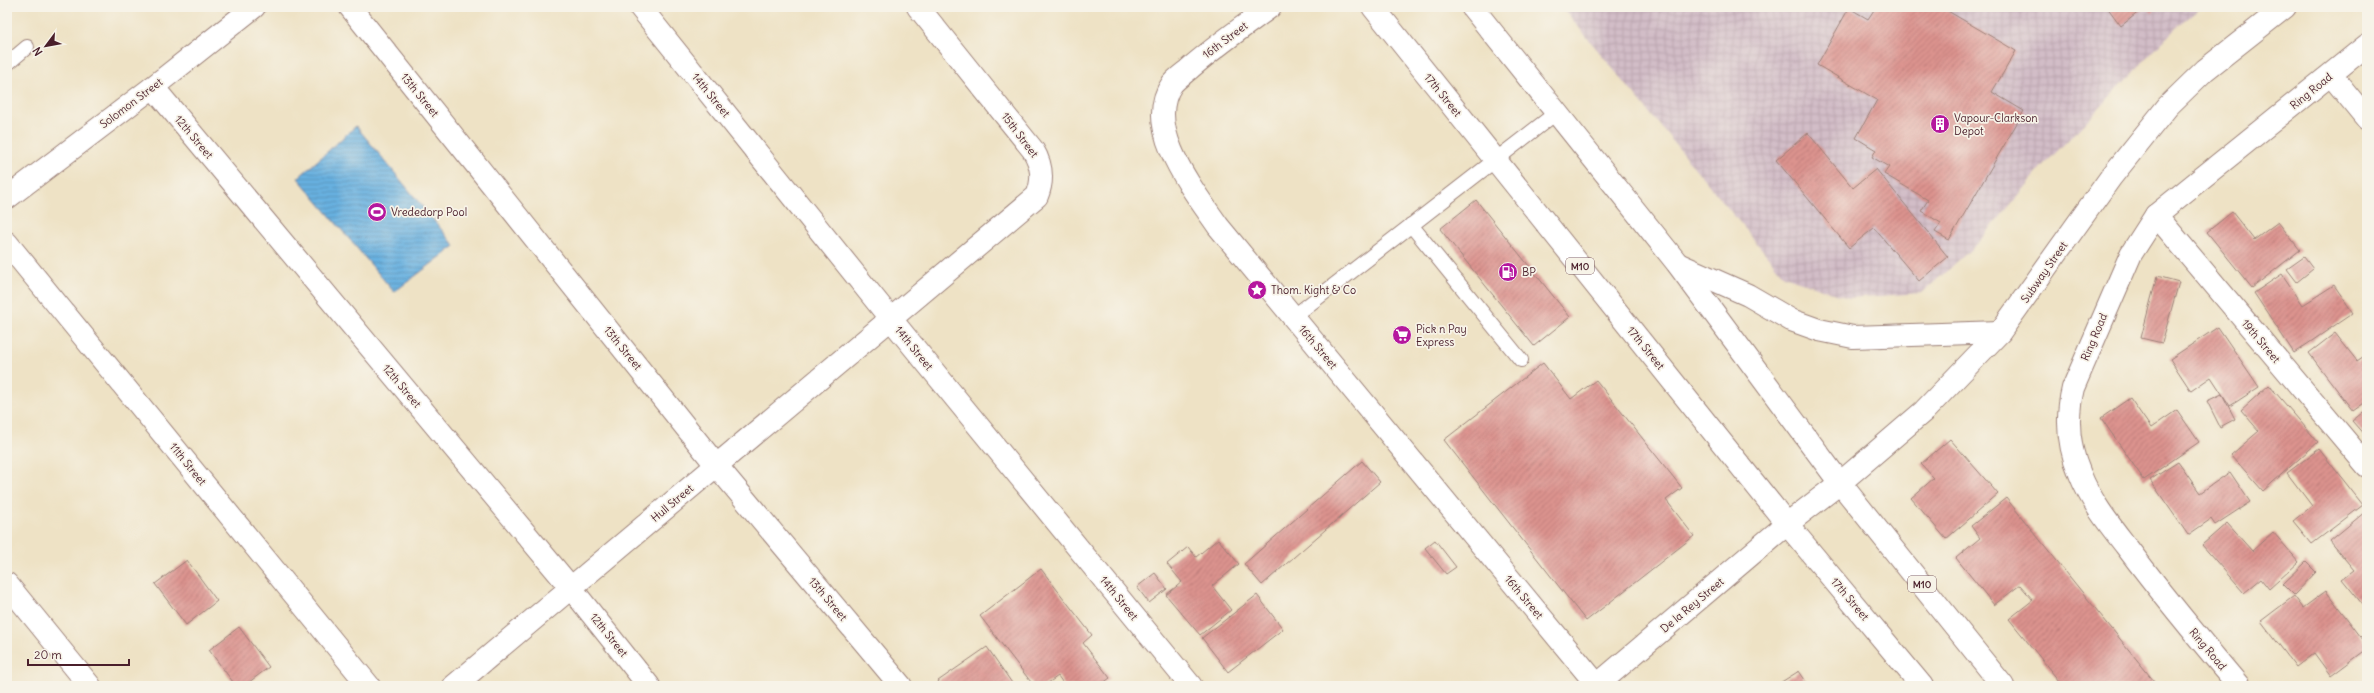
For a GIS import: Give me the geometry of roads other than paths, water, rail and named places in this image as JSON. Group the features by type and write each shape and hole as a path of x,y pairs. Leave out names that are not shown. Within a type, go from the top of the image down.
{"street":[{"name":"Solomon Street","path":"7,198 153,87 254,7"},
{"name":"13th Street","path":"350,7 716,465 901,686"},
{"name":"14th Street","path":"640,7 890,318 1191,686"},
{"name":"15th Street","path":"890,318 1028,205 1037,196 1042,184 1039,160 1033,150 918,7"},
{"name":"16th Street","path":"1270,7 1202,57 1172,84 1165,103 1164,121 1167,141 1188,181 1218,226 1597,686"},
{"name":"17th Street","path":"1373,7 1787,524 1922,686"},
{"name":"M10","path":"1472,7 1677,263 1840,483 2003,686"},
{"name":"Subway Street","path":"1787,524 1840,483 1924,411 2000,332 2111,177 2168,106 2205,70 2285,7"},
{"name":"Ring Road","path":"2239,686 2152,582 2108,521 2080,475 2070,441 2068,409 2073,388 2131,254 2156,215 2367,45"},
{"path":"2331,75 2367,119"},
{"name":"12th Street","path":"153,87 571,588 649,686"},
{"name":"19th Street","path":"2156,215 2367,466"},
{"name":"11th Street","path":"7,243 369,686"},
{"path":"1677,263 1748,295 1791,320 1819,330 1853,337 2000,332"},
{"name":"Hull Street","path":"454,686 890,318"},
{"name":"De la Rey Street","path":"1597,686 1787,524"},
{"path":"7,584 90,686"}],"lane":[{"path":"7,64 27,47"},
{"path":"1293,317 1556,113"},
{"path":"1411,225 1521,360"}],"water":[{"name":"Vrededorp Pool","path":"356,126 455,246 394,292 298,178"}],"place":[{"name":"Vapour-Clarkson Depot","path":"1940,124"},
{"name":"Vrededorp Pool","path":"377,212"},
{"name":"BP","path":"1508,272"},
{"name":"Thom. Kight & Co","path":"1257,290"},
{"name":"Pick n Pay Express","path":"1402,335"}]}
